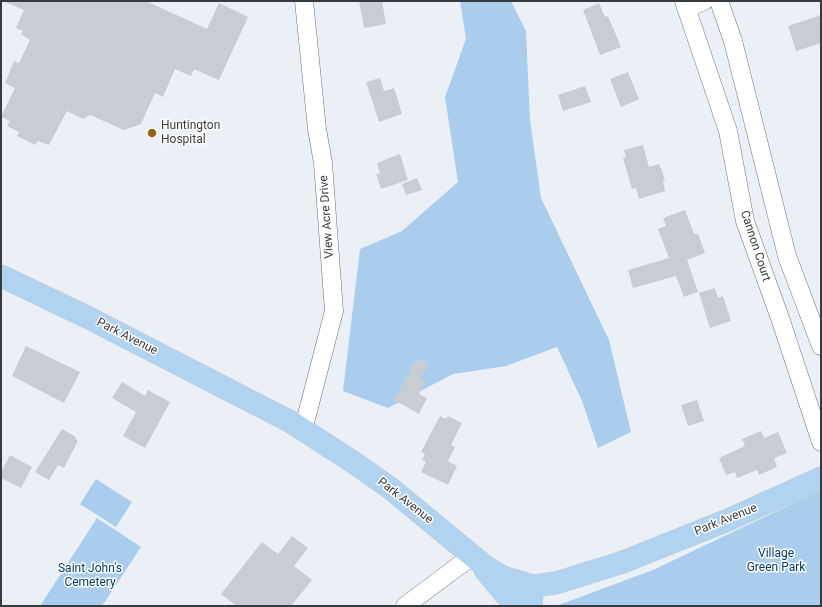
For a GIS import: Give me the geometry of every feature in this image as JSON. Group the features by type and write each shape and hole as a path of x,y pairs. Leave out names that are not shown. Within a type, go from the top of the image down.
{"main road":[{"name":"Park Avenue","path":"1,276 89,318 269,410 303,430 354,462 390,488 486,567 532,596 567,580 644,554 757,508 821,478"},
{"path":"472,556 515,606"}],"street":[{"name":"View Acre Drive","path":"303,430 334,311 323,163 317,129 304,1"},
{"path":"685,5 704,1"},
{"path":"719,1 733,41 787,256 821,346"},
{"name":"Cannon Court","path":"685,5 728,131 745,221 780,318 821,442"},
{"path":"735,171 763,161"},
{"path":"780,318 806,306"},
{"path":"405,606 472,556"}],"green space":[{"path":"460,1 511,1 526,31 530,120 541,198 609,340 631,432 598,448 582,401 557,347 506,366 453,374 388,408 343,391 360,249 402,231 458,182 445,97 466,39"},
{"path":"96,479 132,502 116,527 80,504"},
{"name":"Village Green Park","path":"821,490 821,606 556,606 653,570"},
{"name":"Saint John's Cemetery","path":"97,518 141,547 102,606 40,606"}],"building":[{"path":"3,1 146,1 207,29 219,3 248,17 219,80 194,69 191,76 175,69 163,97 155,93 141,124 124,130 90,115 83,119 67,111 49,145 38,141 35,145 17,136 19,132 7,126 10,121 1,117 15,88 5,83 14,61 19,63 30,40 21,34 23,31 16,28 24,10"},
{"path":"359,1 382,1 386,24 364,28"},
{"path":"599,3 605,17 608,16 621,47 600,55 583,10"},
{"path":"821,15 821,43 796,51 788,26"},
{"path":"628,72 639,99 621,107 610,79"},
{"path":"380,78 384,91 394,88 402,114 379,122 366,82"},
{"path":"585,86 591,102 563,111 558,95"},
{"path":"643,145 649,167 659,164 661,168 665,180 663,181 665,191 639,199 636,188 632,189 623,158 626,157 624,150"},
{"path":"400,154 408,180 381,189 376,174 380,173 377,163"},
{"path":"417,178 422,190 406,195 402,184"},
{"path":"685,210 694,234 698,234 705,253 687,260 698,292 684,297 676,276 633,288 628,270 669,258 658,229 666,226 663,218"},
{"path":"715,288 718,298 723,296 731,321 710,328 699,293"},
{"path":"26,346 80,372 64,403 12,376"},
{"path":"417,358 428,364 420,378 426,381 419,394 427,398 419,414 394,400"},
{"path":"122,382 145,396 148,390 170,402 145,448 123,436 136,412 112,398"},
{"path":"697,400 704,421 688,426 681,405"},
{"path":"440,416 446,419 448,416 462,423 451,445 455,447 448,461 457,466 448,485 421,472 426,462 422,460 425,454 421,452"},
{"path":"62,429 76,437 75,439 78,441 64,468 58,465 49,480 35,472"},
{"path":"761,431 764,438 778,432 787,453 774,458 777,467 759,475 757,470 737,478 735,472 726,475 719,458 745,446 742,439"},
{"path":"10,455 32,467 21,488 1,478 1,472"},
{"path":"292,536 308,548 294,566 312,580 291,606 237,606 221,594 262,542 278,554"}],"place":[{"name":"Huntington Hospital","path":"152,133"}]}
